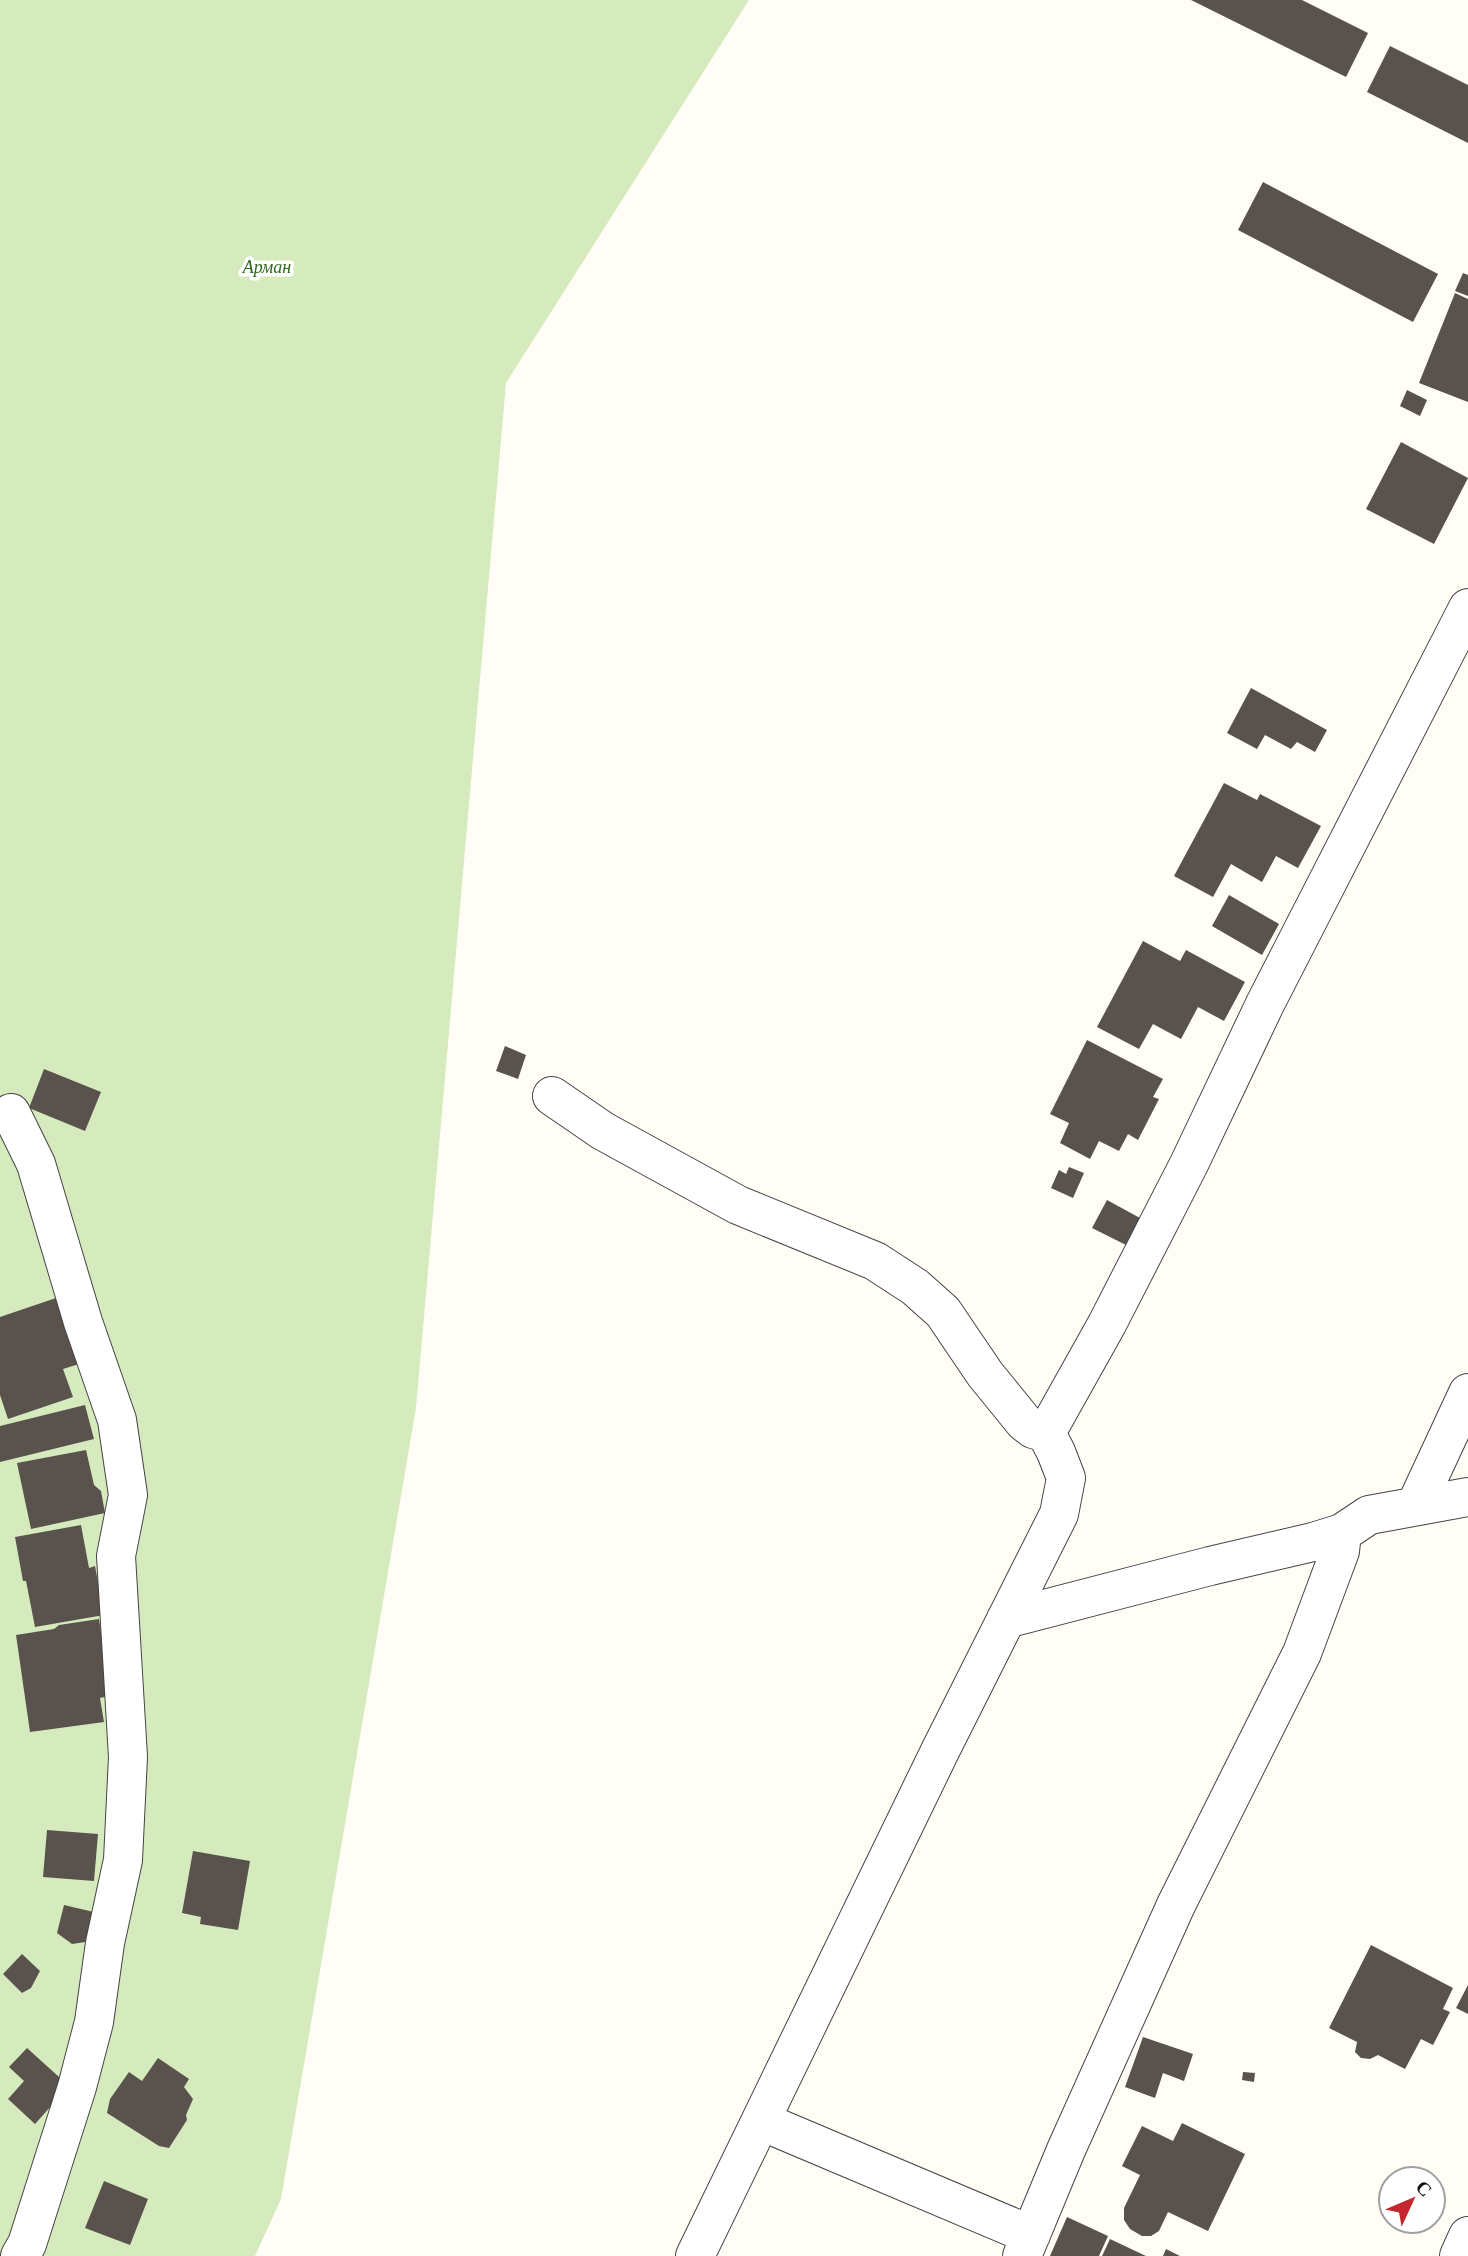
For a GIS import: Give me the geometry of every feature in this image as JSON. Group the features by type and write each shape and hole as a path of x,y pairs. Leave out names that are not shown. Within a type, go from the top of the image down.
{"street":[{"path":"1046,1433 1107,1324 1183,1176 1265,1004 1468,608"},
{"path":"552,1096 603,1131 738,1205 875,1261 915,1287 943,1312 985,1374 1024,1422 1033,1429 1046,1433 1066,1478 1059,1514 695,2256"},
{"path":"11,1113 36,1164 83,1322 117,1420 128,1495 116,1556 128,1757 122,1860 105,1942 91,2035 27,2244 20,2256"},
{"path":"1416,1505 1468,1393"},
{"path":"1006,1619 1313,1542 1342,1533 1369,1515 1468,1497"},
{"path":"761,2121 1026,2245 1176,1905 1301,1653 1340,1551 1342,1533"},
{"path":"1459,2256 1468,2236"}],"green space":[{"name":"Арман","path":"0,0 749,0 506,383 416,1408 281,2199 255,2256 0,2256"}],"building":[{"path":"1191,0 1302,0 1368,33 1346,77"},
{"path":"1390,46 1468,85 1468,143 1367,92"},
{"path":"1263,182 1438,274 1413,322 1238,230"},
{"path":"1463,273 1468,275 1468,296 1455,291"},
{"path":"1455,293 1468,299 1468,402 1419,383"},
{"path":"1407,390 1427,400 1420,416 1400,406"},
{"path":"1401,442 1468,478 1434,544 1366,509"},
{"path":"1251,688 1327,730 1315,752 1297,742 1291,749 1265,735 1257,749 1227,733"},
{"path":"1224,783 1257,800 1260,794 1321,826 1298,868 1276,856 1262,882 1231,864 1213,897 1174,876"},
{"path":"1229,895 1279,924 1262,955 1212,926"},
{"path":"1143,941 1180,961 1186,950 1245,982 1224,1021 1198,1007 1181,1039 1153,1024 1139,1049 1097,1027"},
{"path":"1087,1040 1163,1079 1153,1097 1159,1099 1138,1140 1128,1134 1119,1151 1099,1141 1090,1159 1060,1143 1069,1123 1050,1114"},
{"path":"505,1046 526,1055 518,1079 496,1071"},
{"path":"44,1069 101,1092 85,1131 29,1108"},
{"path":"1069,1167 1084,1173 1073,1198 1051,1188 1059,1170 1066,1174"},
{"path":"1107,1200 1140,1218 1126,1245 1092,1228"},
{"path":"56,1298 79,1364 63,1369 73,1397 8,1419 0,1395 0,1317"},
{"path":"85,1405 94,1439 0,1462 0,1426"},
{"path":"86,1450 94,1485 101,1491 105,1513 31,1529 17,1463"},
{"path":"81,1525 89,1568 95,1566 104,1615 35,1627 15,1537"},
{"path":"99,1619 110,1696 100,1698 104,1722 30,1732 16,1635"},
{"path":"47,1830 98,1834 94,1881 43,1877"},
{"path":"193,1851 250,1861 238,1930 200,1924 201,1917 182,1913"},
{"path":"64,1905 98,1913 92,1941 72,1944 57,1933"},
{"path":"1371,1945 1453,1988 1443,2009 1450,2012 1433,2045 1421,2039 1405,2069 1378,2055 1370,2059 1361,2058 1355,2052 1357,2042 1329,2028"},
{"path":"22,1954 40,1971 31,1988 22,1993 3,1974"},
{"path":"1468,1985 1468,2014 1456,2008"},
{"path":"1143,2037 1193,2054 1184,2081 1163,2073 1155,2098 1125,2087"},
{"path":"27,2048 69,2086 35,2124 8,2099 24,2081 9,2067"},
{"path":"158,2058 189,2079 184,2087 193,2099 186,2115 187,2120 169,2148 159,2146 107,2113 110,2099 129,2072 142,2081"},
{"path":"1243,2072 1255,2073 1254,2082 1242,2080"},
{"path":"1182,2123 1245,2154 1208,2231 1168,2212 1159,2231 1151,2236 1142,2236 1130,2229 1124,2220 1124,2208 1140,2175 1122,2166 1142,2126 1173,2141"},
{"path":"104,2181 148,2199 130,2245 85,2228"},
{"path":"1067,2217 1108,2236 1099,2256 1050,2256"},
{"path":"1110,2239 1146,2256 1102,2256"},
{"path":"1166,2249 1180,2256 1163,2256"}]}
